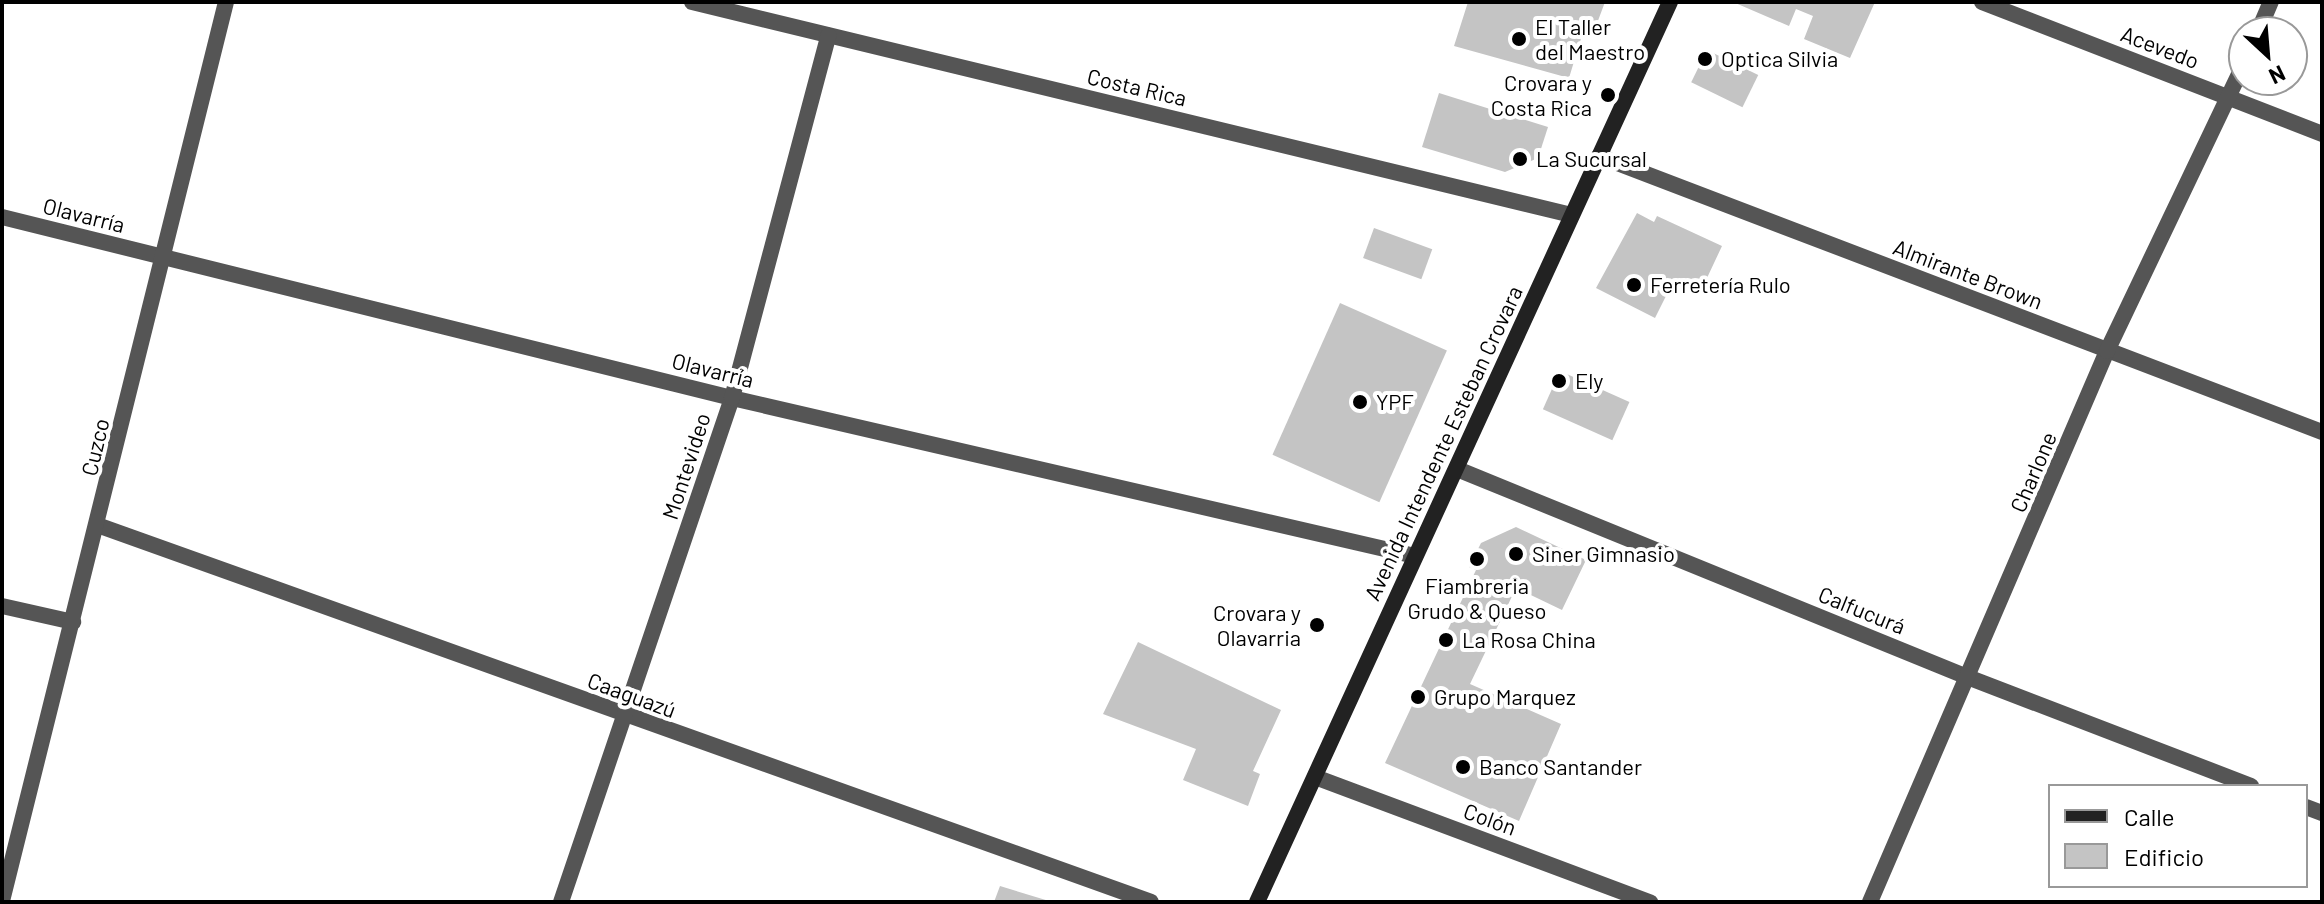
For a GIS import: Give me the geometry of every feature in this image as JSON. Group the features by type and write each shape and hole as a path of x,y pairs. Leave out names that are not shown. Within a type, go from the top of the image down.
{"main road":[{"name":"Avenida Intendente Esteban Crovara","path":"1257,902 1670,2"}],"street":[{"name":"Cuzco","path":"2,901 100,526 162,257 226,2"},
{"name":"Costa Rica","path":"692,2 751,9 828,36 1572,215"},
{"name":"Acevedo","path":"1982,2 2322,134"},
{"name":"Montevideo","path":"561,902 732,398 828,36"},
{"name":"Charlone","path":"1870,902 1970,678 2107,351 2229,98"},
{"name":"Almirante Brown","path":"1599,156 2322,432"},
{"name":"Olavarría","path":"2,217 732,398 1415,556"},
{"name":"Calfucurá","path":"1457,469 1970,678 2246,784"},
{"name":"Caaguazú","path":"100,526 1151,902"},
{"path":"2,606 73,622"},
{"name":"Colón","path":"1315,777 1650,902"}],"building":[{"name":"El Taller del Maestro","path":"1468,2 1605,2 1593,34 1583,32 1569,78 1454,46"},
{"path":"1733,2 1875,2 1850,58 1804,39 1813,16 1796,9 1789,26"},
{"path":"1707,50 1758,75 1742,107 1691,82"},
{"path":"1439,93 1548,127 1538,158 1505,172 1422,147"},
{"path":"1637,213 1654,222 1657,216 1722,246 1699,295 1673,282 1655,318 1596,288"},
{"path":"1374,228 1432,249 1421,279 1363,258"},
{"name":"YPF","path":"1340,303 1447,351 1379,502 1272,455"},
{"path":"1560,371 1629,402 1612,440 1543,409"},
{"path":"1516,527 1586,560 1562,610 1516,588 1470,684 1561,724 1519,821 1385,763 1476,570 1469,567 1481,543"},
{"path":"1138,642 1281,710 1253,771 1260,774 1248,806 1183,780 1196,749 1103,714"},
{"path":"1000,886 1049,901 994,902"}],"place":[{"name":"El Taller del Maestro","path":"1519,39"},
{"name":"Optica Silvia","path":"1705,59"},
{"name":"Crovara y Costa Rica","path":"1608,95"},
{"name":"La Sucursal","path":"1520,159"},
{"name":"Ferretería Rulo","path":"1634,285"},
{"name":"Ely","path":"1559,381"},
{"name":"YPF","path":"1360,402"},
{"name":"Siner Gimnasio","path":"1516,554"},
{"name":"Fiambreria Grudo & Queso","path":"1477,559"},
{"name":"Crovara y Olavarria","path":"1317,625"},
{"name":"La Rosa China","path":"1446,640"},
{"name":"Grupo Marquez","path":"1418,697"},
{"name":"Banco Santander","path":"1463,767"}]}
